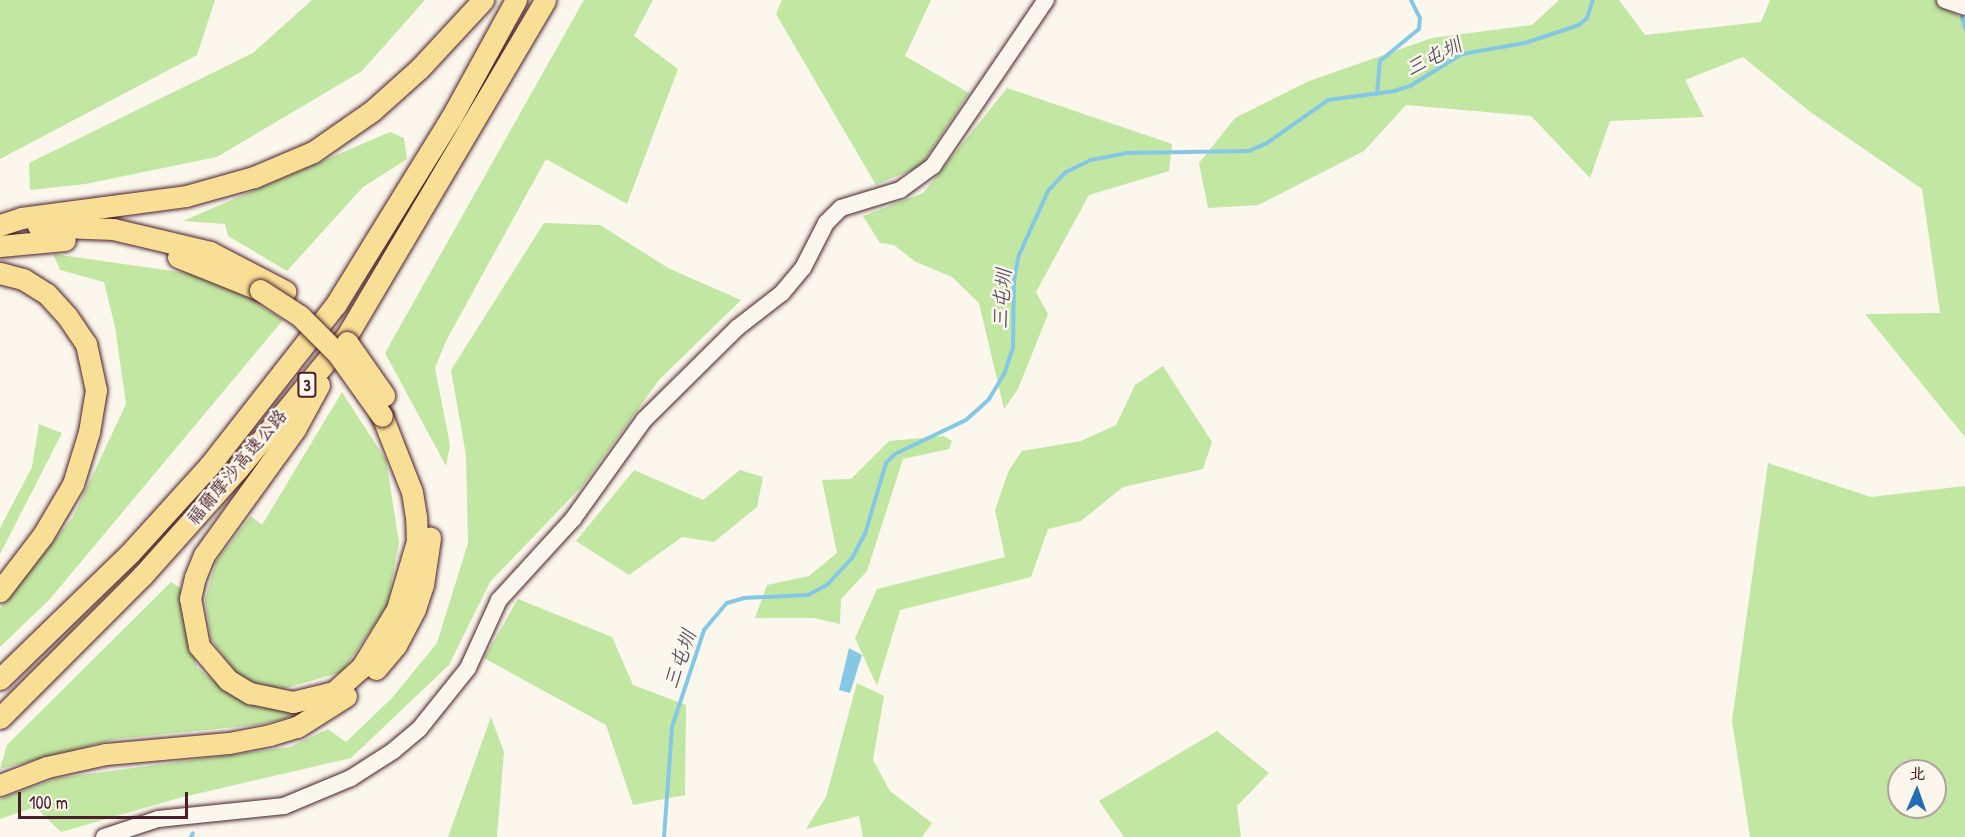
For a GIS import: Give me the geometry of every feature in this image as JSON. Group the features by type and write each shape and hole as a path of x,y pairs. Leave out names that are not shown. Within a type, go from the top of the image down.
{"highway":[{"path":"0,226 21,218 186,196 254,177 313,152 380,104 420,68 483,0"},
{"name":"福爾摩沙高速公路","path":"0,679 130,553 209,466 336,304 452,118 516,0"},
{"name":"福爾摩沙高速公路","path":"0,718 143,575 237,471 346,337 545,0"},
{"path":"0,226 113,229 152,237 210,252 285,291 347,343 386,410 427,497 430,545 415,609 396,645 367,680 297,727 229,743 106,754 47,767 0,785"},
{"path":"0,246 40,240 96,240 126,244 203,265 260,290 300,316 337,353 386,410 409,483 416,517 417,542 397,609 361,668 334,692 294,702 250,693 228,680 199,646 190,597 195,578 204,555 295,429 346,337"},
{"path":"0,273 23,279 47,294 67,316 86,344 96,390 89,432 73,484 43,535 0,591"}],"street":[{"path":"104,837 158,819 284,806 351,778 393,751 420,728 468,668 499,600 573,519 644,420 737,328 782,294 803,268 826,223 841,208 900,190 933,166 1046,0"},
{"path":"1945,0 1965,7"}],"green space":[{"path":"0,0 215,0 197,55 0,159"},
{"path":"312,0 425,0 362,71 217,157 85,184 30,190 29,163 253,53"},
{"path":"584,0 653,0 634,36 678,69 627,204 546,159 446,341 435,368 450,445 446,466 385,353"},
{"path":"782,0 931,0 905,56 969,93 921,166 876,185 776,14"},
{"path":"1559,0 1619,0 1645,35 1761,22 1770,0 1937,0 1945,9 1965,19 1965,437 1865,314 1940,313 1922,189 1809,111 1743,57 1685,80 1704,117 1610,121 1590,178 1531,116 1406,105 1364,151 1258,205 1208,208 1199,163 1235,118 1309,81 1432,38 1532,25"},
{"path":"1007,88 1172,144 1169,171 1089,195 1036,292 1048,314 1018,389 1004,409 979,303 952,277 916,262 894,245 880,243 863,216 923,193"},
{"path":"390,132 404,138 407,159 363,187 287,271 228,236 225,224 183,221"},
{"path":"544,223 600,225 670,269 741,300 659,380 583,485 490,582 449,665 351,758 179,798 61,832 35,807 0,819 0,799 58,778 290,747 328,729 346,742 392,698 437,643 468,543 466,455 451,370"},
{"path":"53,254 215,277 283,320 50,599 0,647 0,608 73,517 126,404 115,327 104,282 60,270"},
{"path":"1163,366 1212,442 1203,469 1123,487 1081,521 1048,529 1031,577 900,610 877,686 855,638 877,589 1005,557 995,510 1009,470 1022,451 1081,441 1116,425 1135,385"},
{"path":"342,392 386,460 399,542 387,606 342,672 283,689 242,680 211,639 205,599 216,562 251,516 262,525"},
{"path":"39,424 62,433 0,554 0,528 32,467"},
{"path":"944,436 952,441 949,449 903,459 867,571 841,599 840,624 814,618 755,618 767,585 809,576 837,553 822,480 851,479 889,441"},
{"path":"1768,463 1871,497 1965,486 1965,837 1750,837 1732,721"},
{"path":"634,470 703,500 740,470 763,477 757,507 714,542 682,537 629,575 576,541"},
{"path":"171,582 180,588 197,667 223,689 307,709 301,715 257,725 116,739 0,769 7,745"},
{"path":"518,599 612,637 633,685 686,705 685,795 633,805 606,725 484,658"},
{"path":"857,683 884,696 873,760 890,791 932,823 922,837 863,837 859,816 806,829 826,797"},
{"path":"491,717 504,752 497,837 448,837"},
{"path":"1217,731 1269,773 1237,806 1241,837 1124,837 1099,801"}],"water":[{"path":"849,648 862,655 850,693 839,690"}],"waterway":[{"path":"1377,94 1380,61 1419,29 1420,18 1411,0"},
{"name":"三屯圳","path":"664,837 672,727 704,630 727,603 744,598 808,595 827,585 852,558 865,534 886,463 895,454 966,420 989,399 1005,372 1013,348 1014,280 1019,255 1048,191 1066,172 1091,160 1126,153 1249,151 1267,143 1328,100 1394,91 1410,86 1462,54 1525,43 1579,25 1587,18 1593,0"},
{"name":"三屯圳","path":"1962,17 1965,28"},
{"path":"191,837 193,833"}]}
